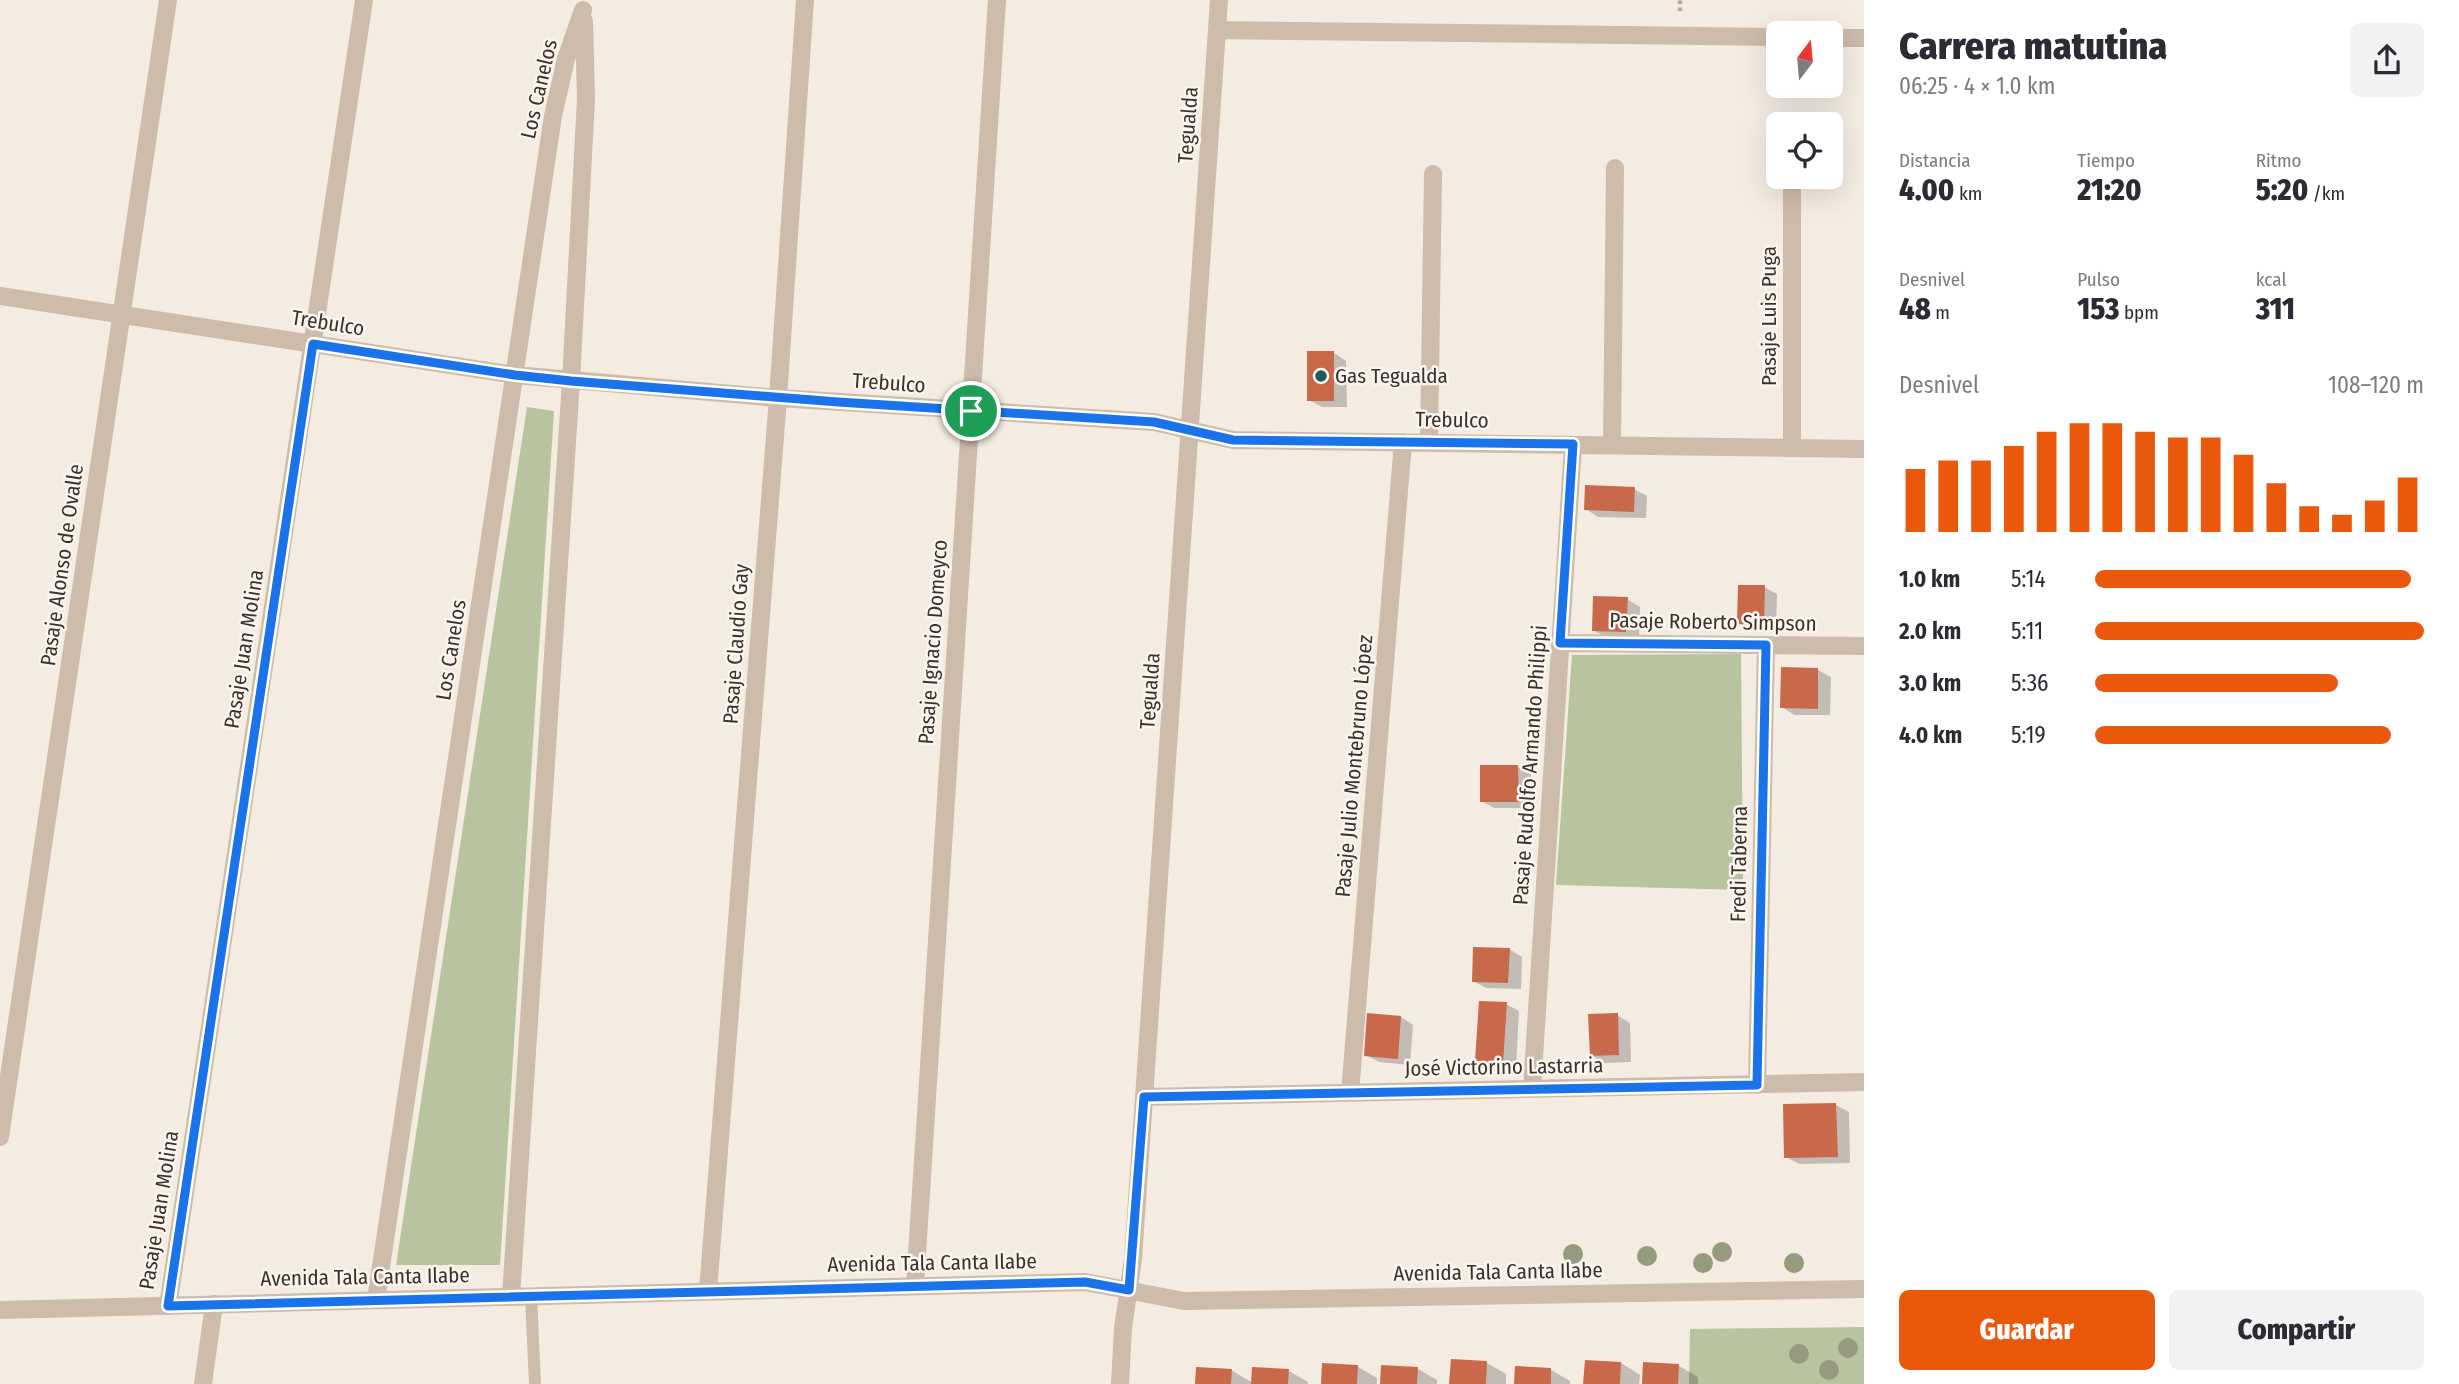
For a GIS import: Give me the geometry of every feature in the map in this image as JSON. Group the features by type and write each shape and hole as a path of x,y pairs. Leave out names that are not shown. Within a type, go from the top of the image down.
{"street":[{"name":"Pasaje Alonso de Ovalle","path":"0,1137 168,0"},
{"name":"Pasaje Juan Molina","path":"168,1306 364,0"},
{"name":"Pasaje Claudio Gay","path":"708,1291 778,398 806,0"},
{"name":"Pasaje Ignacio Domeyco","path":"915,1286 997,0"},
{"name":"Tegualda","path":"1120,1384 1144,1097 1219,0"},
{"name":"Los Canelos","path":"376,1300 553,116 566,59 584,5"},
{"name":"Los Canelos","path":"511,1296 571,381 586,99 584,5"},
{"path":"1217,30 1766,37"},
{"path":"1843,38 1864,38"},
{"path":"1612,445 1615,168"},
{"path":"1429,443 1433,174"},
{"name":"Pasaje Luis Puga","path":"1792,189 1792,447"},
{"name":"Trebulco","path":"0,296 515,375 778,398 1154,422 1233,440 1864,449"},
{"name":"Pasaje Julio Montebruno López","path":"1350,1093 1403,442"},
{"name":"Pasaje Rudolfo Armando Philippi","path":"1532,1089 1573,444"},
{"name":"Pasaje Roberto Simpson","path":"1560,643 1864,646"},
{"name":"Fredi Taberna","path":"1757,1085 1766,645"},
{"name":"José Victorino Lastarria","path":"1144,1097 1864,1082"},
{"name":"Avenida Tala Canta Ilabe","path":"0,1310 1085,1282 1184,1301 1864,1289"},
{"path":"203,1384 214,1304"}],"lane":[{"path":"531,1296 536,1384"}],"green space":[{"path":"527,407 554,411 500,1265 396,1265"},
{"path":"1741,654 1743,890 1556,885 1572,655"},
{"path":"1864,1327 1864,1384 1689,1384 1690,1329"}],"building":[{"name":"Gas Tegualda","path":"1307,351 1334,351 1334,401 1307,401"},
{"path":"1585,485 1635,487 1634,512 1584,510"},
{"path":"1738,585 1765,585 1764,625 1737,624"},
{"path":"1593,596 1628,597 1626,632 1592,631"},
{"path":"1781,667 1818,668 1818,709 1780,708"},
{"path":"1480,765 1518,765 1519,802 1480,802"},
{"path":"1473,947 1510,948 1508,983 1472,982"},
{"path":"1479,1001 1507,1002 1503,1063 1475,1061"},
{"path":"1367,1013 1401,1016 1398,1059 1364,1056"},
{"path":"1618,1013 1619,1055 1590,1056 1588,1014"},
{"path":"1836,1103 1838,1157 1784,1158 1783,1104"},
{"path":"1451,1359 1487,1361 1486,1384 1449,1384"},
{"path":"1585,1360 1621,1362 1620,1384 1583,1384"},
{"path":"1643,1362 1679,1364 1678,1384 1642,1384"},
{"path":"1322,1363 1358,1365 1357,1384 1321,1384"},
{"path":"1381,1365 1418,1367 1417,1384 1380,1384"},
{"path":"1515,1366 1551,1368 1551,1384 1514,1384"},
{"path":"1196,1367 1232,1369 1231,1384 1195,1384"},
{"path":"1252,1367 1289,1369 1288,1384 1251,1384"}],"place":[{"name":"Gas Tegualda","path":"1321,376"}],"route":[{"path":"313,344 571,381 971,411 1154,422 1233,440 1573,444 1560,643 1766,645 1757,1085 1144,1097 1129,1290 1085,1282 168,1306 313,344"}]}
